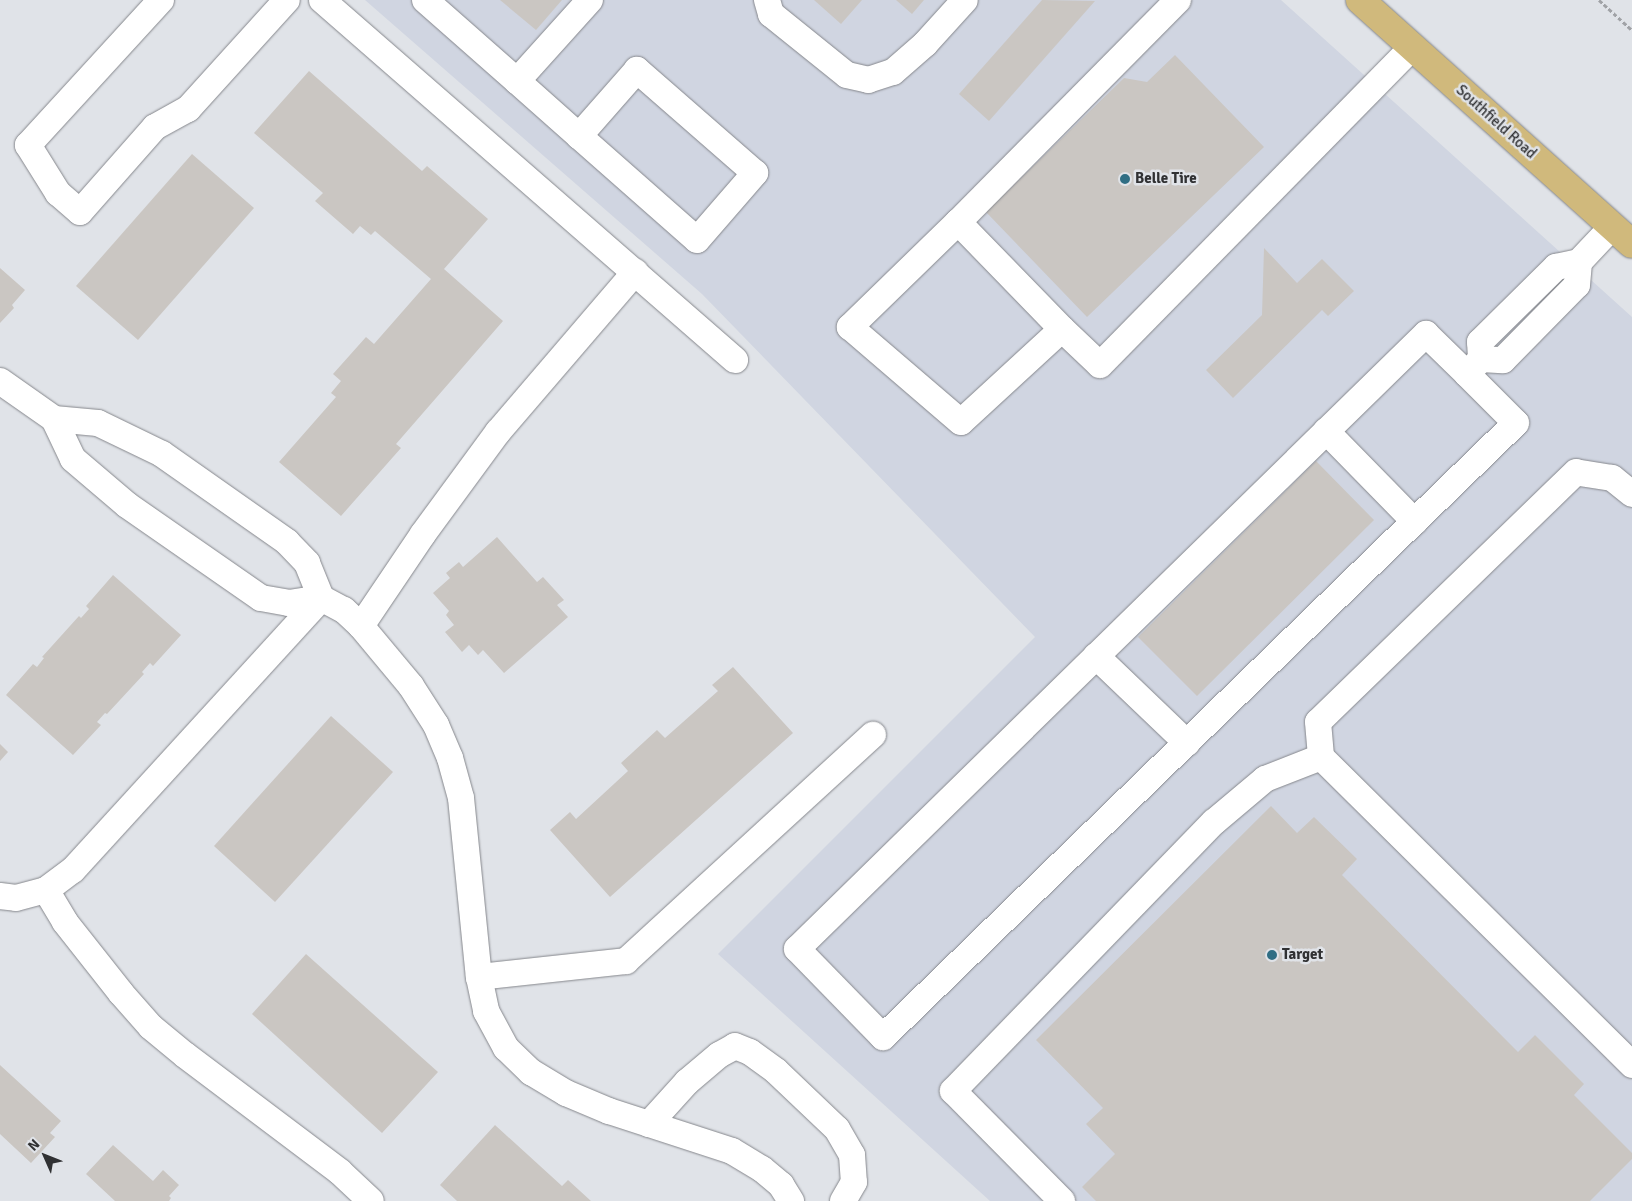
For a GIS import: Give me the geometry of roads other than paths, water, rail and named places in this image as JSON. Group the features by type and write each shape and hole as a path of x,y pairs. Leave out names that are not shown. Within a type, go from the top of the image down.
{"main road":[{"name":"Southfield Road","path":"1360,0 1632,244"}],"lane":[{"path":"161,0 28,145 58,193 80,212 155,127 188,110 286,0"},
{"path":"322,0 735,360"},
{"path":"425,0 696,240 755,173 637,70 579,136"},
{"path":"517,81 590,0"},
{"path":"767,0 771,14 824,57 847,75 868,80 893,72 925,44 965,0"},
{"path":"1062,328 961,422 850,327 958,222 1178,0"},
{"path":"958,222 1100,365 1412,47"},
{"path":"1474,367 1480,342 1556,267 1579,262 1612,226"},
{"path":"362,626 424,534 498,432 635,272"},
{"path":"1426,334 1474,367 1516,423 883,1036 797,948 1426,334"},
{"path":"0,380 54,419 74,459 95,479 172,537 261,598 289,603 321,598 344,610 362,626 411,686 436,725 450,758 461,798 479,978 486,1011 506,1048 531,1072 566,1093 649,1124 732,1151 762,1169 775,1180 791,1201"},
{"path":"54,419 98,422 162,454 287,542 307,563 321,598"},
{"path":"1326,431 1415,522"},
{"path":"1632,494 1612,478 1576,472 1318,722 1320,757 1632,1064"},
{"path":"0,896 16,898 46,890 73,870 321,598"},
{"path":"1096,656 1187,743"},
{"path":"479,978 626,961 872,734"},
{"path":"1062,1201 953,1091 1214,822 1265,779 1320,757"},
{"path":"46,890 66,922 121,993 151,1027 185,1055 340,1172 371,1201"},
{"path":"649,1124 687,1082 719,1055 735,1046 750,1052 776,1072 837,1128 852,1155 854,1182 843,1201"}],"place":[{"name":"Belle Tire","path":"1125,179"},
{"name":"Target","path":"1272,955"}]}
